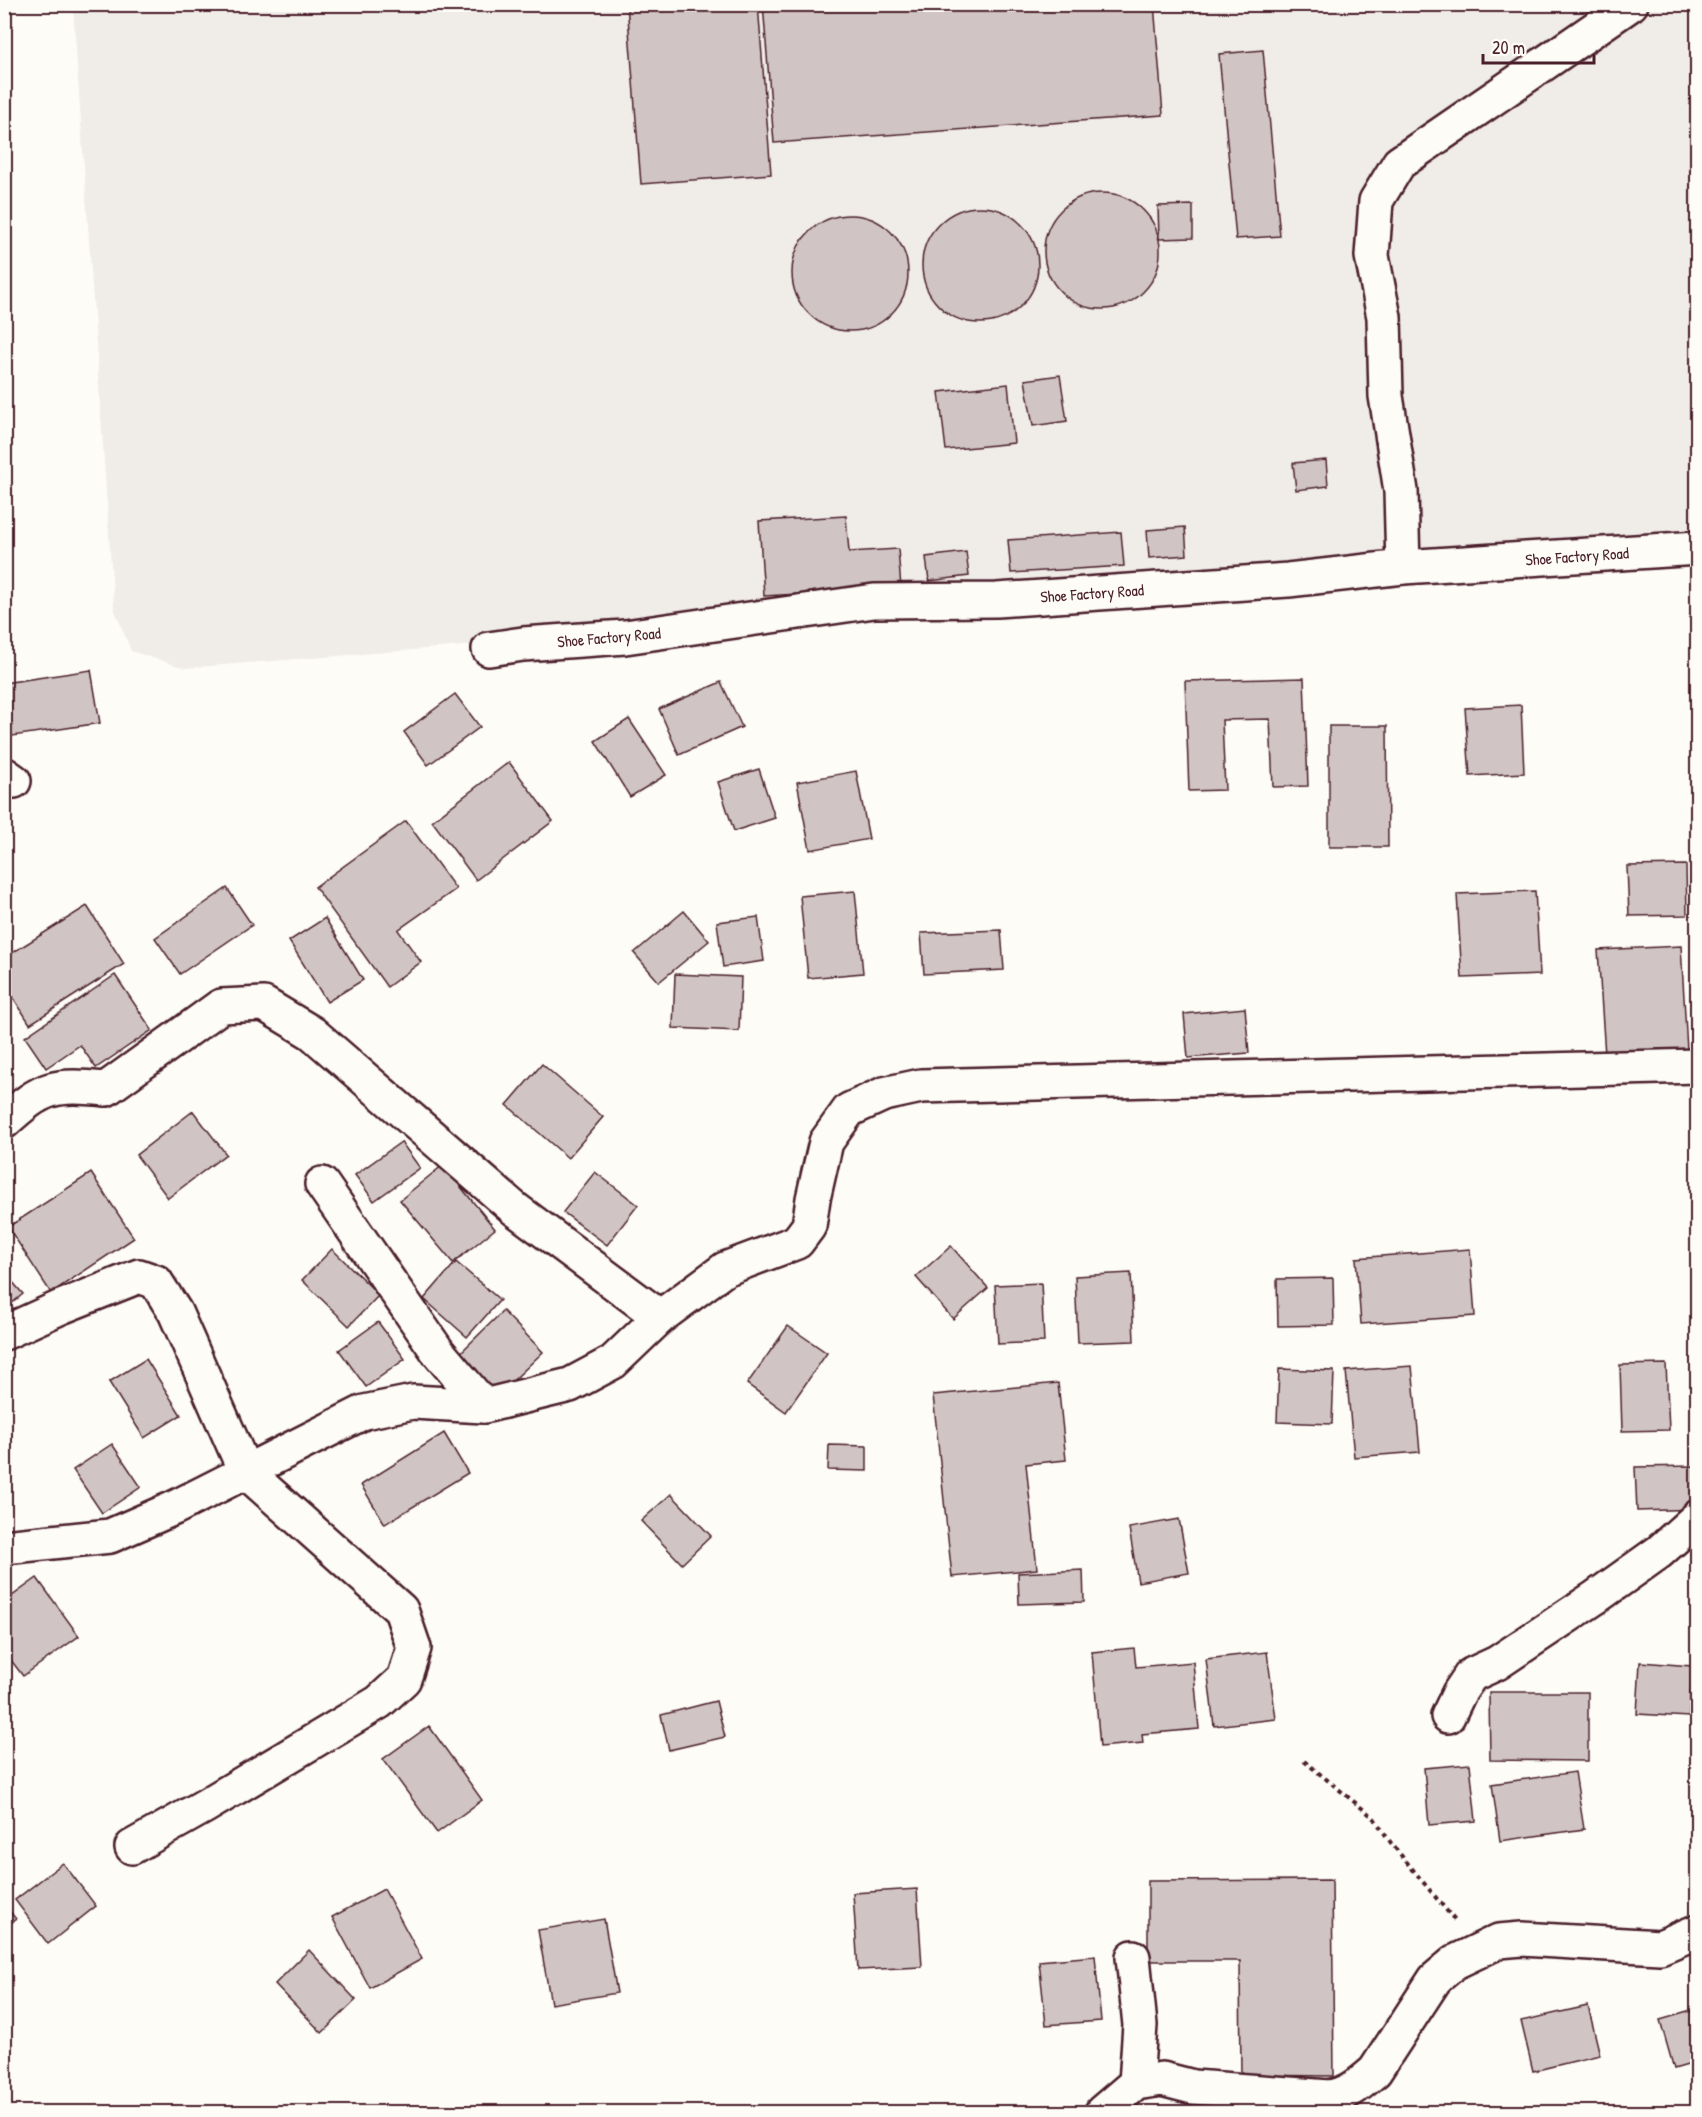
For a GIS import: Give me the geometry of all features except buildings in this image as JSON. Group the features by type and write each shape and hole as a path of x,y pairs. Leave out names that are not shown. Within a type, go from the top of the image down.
{"street":[{"path":"1402,567 1401,491 1386,396 1384,317 1372,256 1376,201 1399,163 1630,4"},
{"name":"Shoe Factory Road","path":"489,649 522,644 625,637 874,601 997,600 1288,580 1402,567 1698,548"},
{"path":"4,1122 27,1101 47,1090 73,1086 106,1089 221,1006 264,1005 312,1033 515,1209 660,1317"},
{"path":"4,1547 110,1536 174,1508 364,1412 413,1402 484,1406 570,1385 613,1362 660,1317 725,1269 797,1242 809,1226 826,1142 849,1110 884,1094 921,1086 1698,1066"},
{"path":"322,1184 438,1352 484,1406"},
{"path":"4,1333 139,1276 156,1282 175,1312 245,1471 401,1610 414,1648 404,1679 379,1701 205,1806 132,1847"},
{"path":"1448,1716 1459,1693 1472,1675 1497,1663 1596,1597 1659,1552 1698,1517"},
{"path":"1102,2112 1136,2083 1162,2079 1193,2087 1339,2096 1361,2083 1375,2071 1435,1979 1455,1962 1479,1950 1499,1941 1522,1939 1660,1947 1698,1931"},
{"path":"1133,1957 1140,2025 1136,2083"}],"path":[{"path":"1304,1761 1374,1818 1391,1843 1479,1950"}],"shaded area":[{"path":"73,5 1697,5 1697,548 185,668 131,651 114,608"}]}
